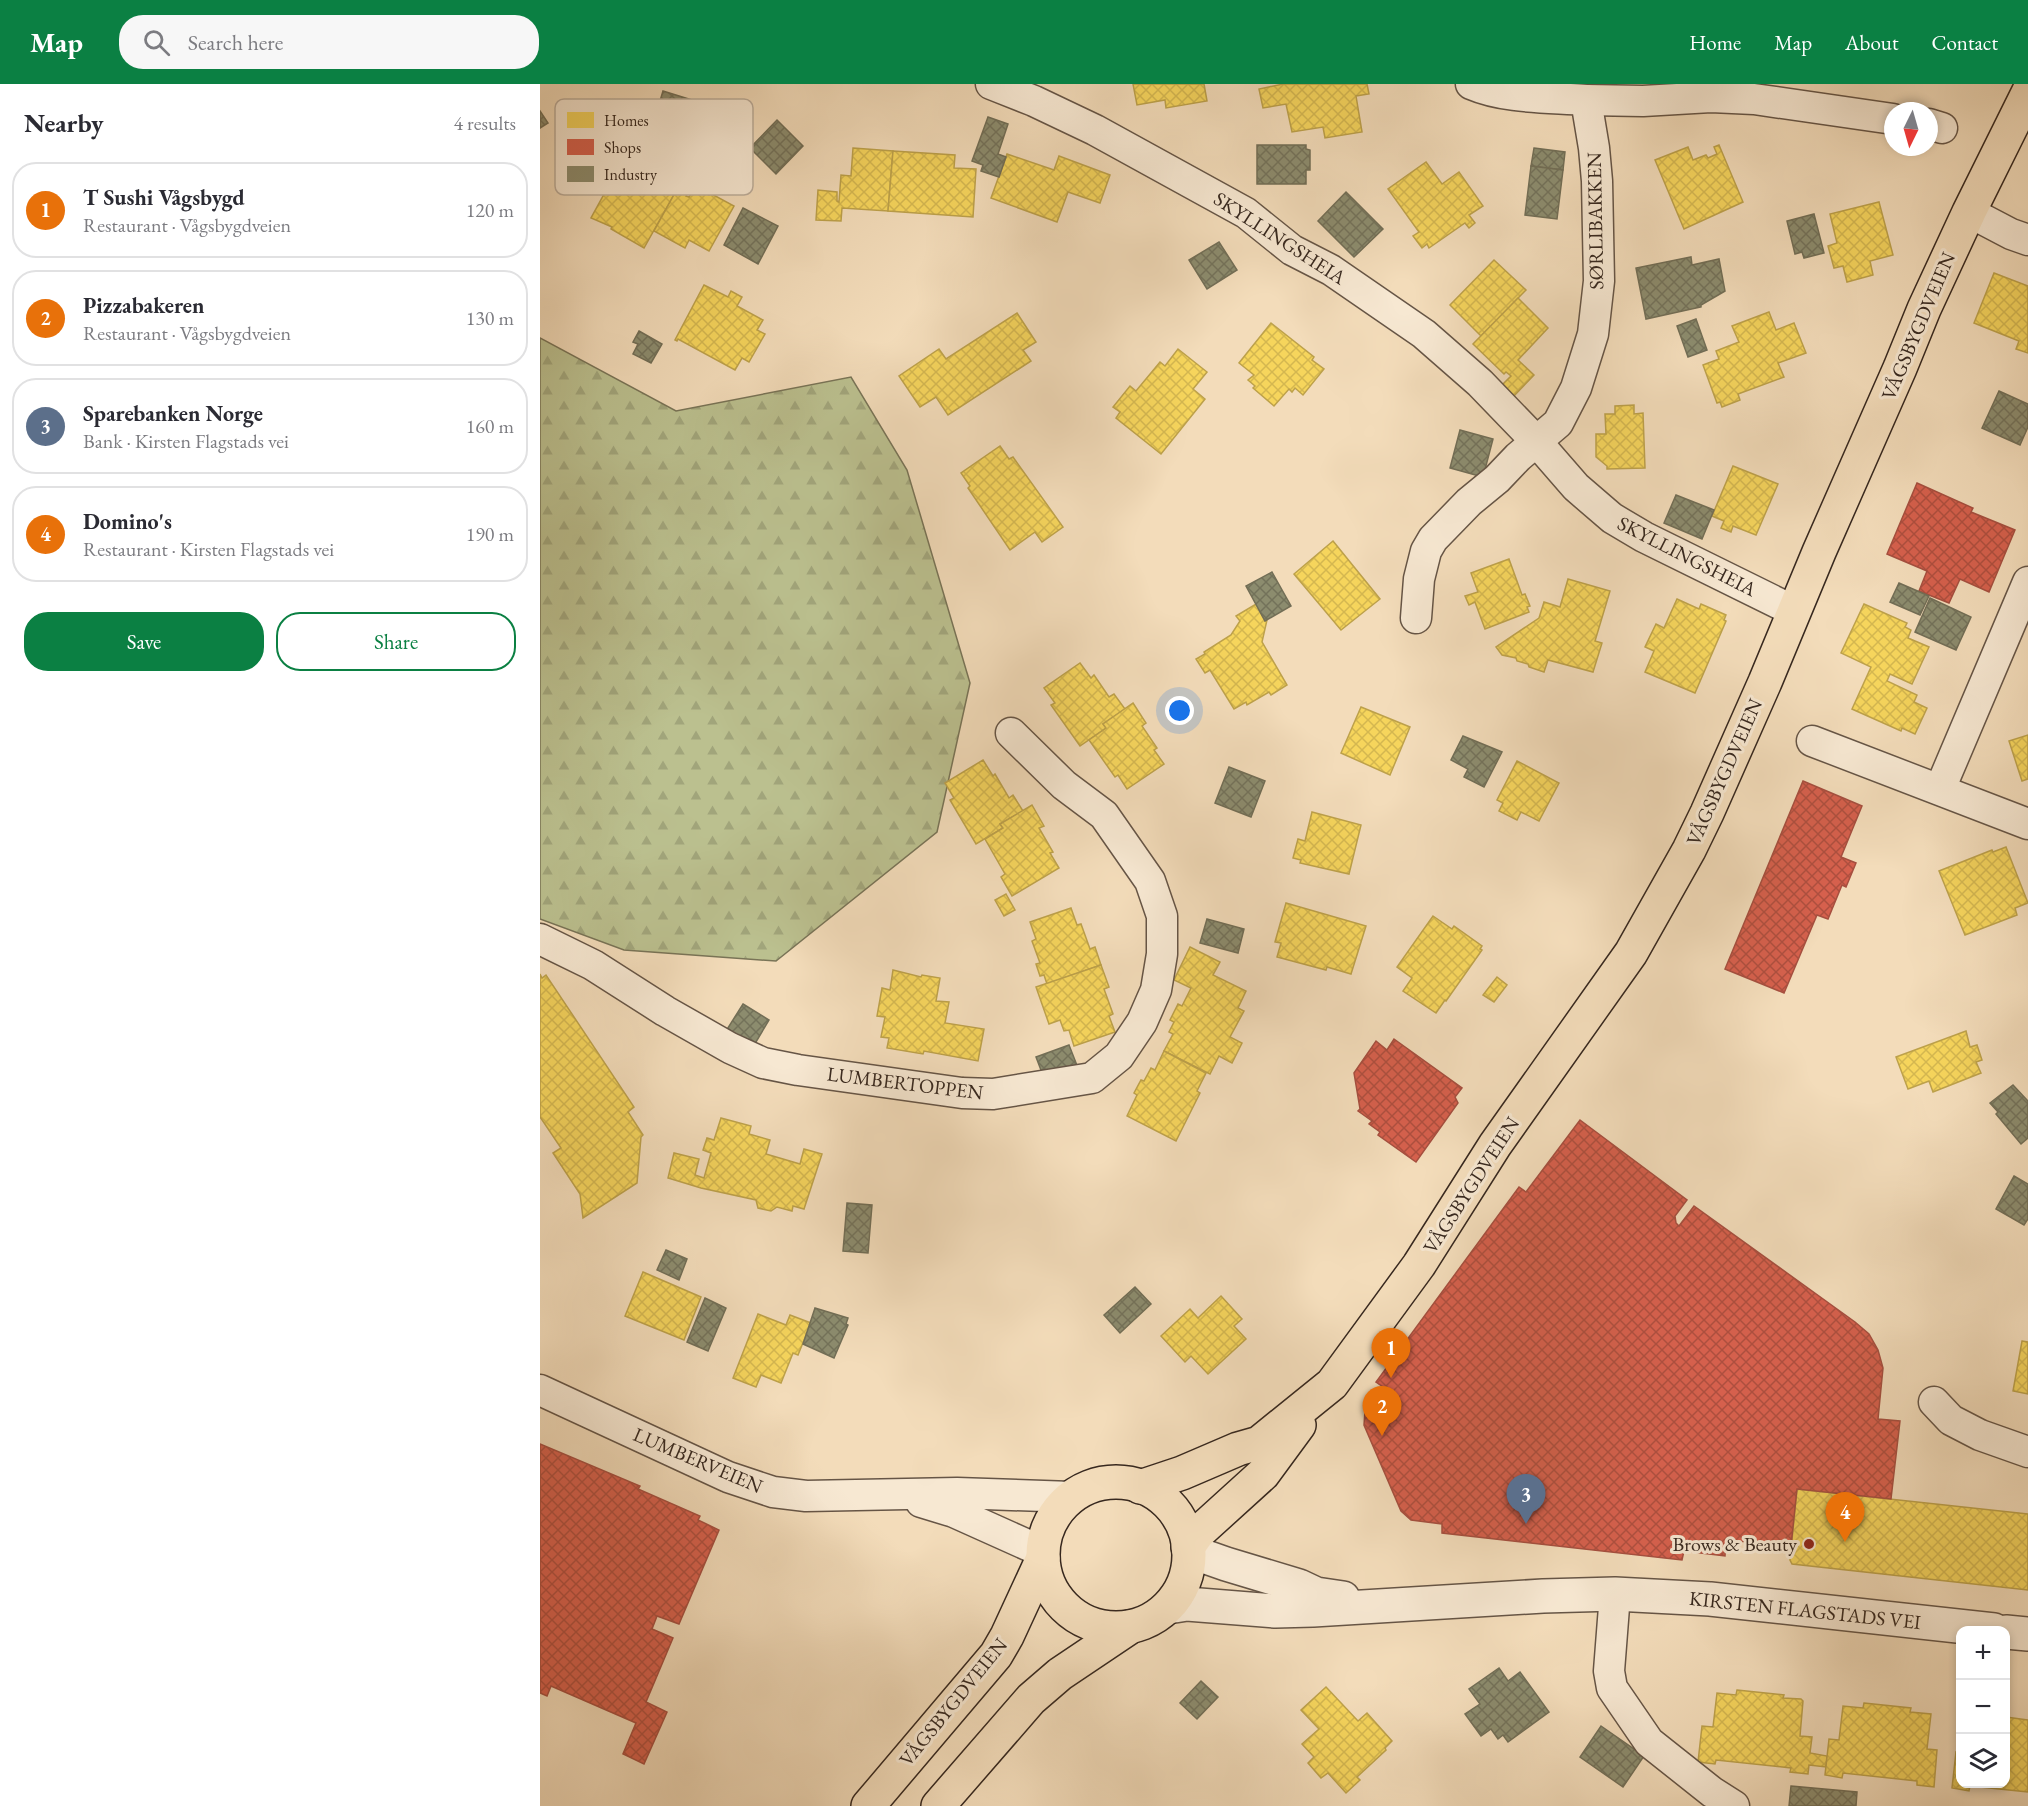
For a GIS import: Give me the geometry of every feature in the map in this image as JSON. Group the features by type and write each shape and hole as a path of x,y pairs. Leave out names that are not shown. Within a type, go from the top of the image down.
{"main road":[{"name":"VÅGSBYGDVEIEN","path":"1140,1487 1259,1443 1332,1384 1419,1265 1495,1145 1631,953 1689,850 1707,813 1924,309 2028,93"},
{"name":"VÅGSBYGDVEIEN","path":"1189,1549 1198,1533 1263,1474 1321,1395"},
{"path":"938,1806 1030,1699 1060,1674 1130,1627 1150,1620 1168,1607 1184,1581 1189,1549 1183,1527 1173,1510 1152,1492 1140,1487 1122,1483 1088,1488 1072,1497 1060,1508 1051,1522 1045,1537 1043,1555 1047,1579 1056,1597 1071,1612 1089,1623 1109,1628 1130,1627"},
{"name":"VÅGSBYGDVEIEN","path":"868,1806 996,1655 1007,1636 1043,1555"}],"street":[{"name":"SKYLLINGSHEIA","path":"991,84 1034,101 1095,130 1246,213 1292,249 1331,270 1424,334 1480,383 1536,441 1576,487 1612,518 1644,537 1794,611"},
{"path":"1471,84 1514,95 1586,100 1643,101 1711,97 1754,99 1884,118"},
{"name":"SØRLIBAKKEN","path":"1536,441 1558,423 1576,388 1593,333 1599,281 1597,181 1586,100"},
{"path":"1969,212 2011,234 2028,240"},
{"path":"1416,618 1419,579 1426,551 1433,539 1446,524 1536,441"},
{"path":"1940,789 2028,582"},
{"name":"LUMBERTOPPEN","path":"540,939 593,965 730,1048 763,1063 962,1093 1003,1093 1092,1078 1119,1056 1142,1022 1156,990 1162,954 1162,916 1150,881 1104,815 1064,785 1011,733"},
{"path":"1812,741 2028,824"},
{"name":"LUMBERVEIEN","path":"540,1390 728,1477 773,1492 807,1496 957,1493 1072,1497"},
{"path":"1934,1402 1951,1420 1980,1435 2028,1452"},
{"name":"LUMBERVEIEN","path":"901,1495 954,1512 1043,1555"},
{"name":"KIRSTEN FLAGSTADS VEI","path":"1189,1549 1226,1564 1299,1586 1316,1594 1386,1605"},
{"path":"1615,1594 1609,1671 1612,1688 1649,1742 1712,1792 1734,1806"},
{"name":"KIRSTEN FLAGSTADS VEI","path":"1168,1607 1187,1604 1275,1611 1615,1594 1730,1600 1959,1626"},
{"path":"2010,1633 2028,1635"}],"green space":[{"path":"540,338 676,411 851,377 907,470 970,683 937,832 776,961 624,950 540,919"}],"building: Homes":[{"path":"1133,84 1204,84 1207,101 1166,108 1165,100 1137,105"},
{"path":"1283,84 1367,84 1369,94 1356,96 1362,132 1325,138 1323,127 1292,132 1286,104 1263,108 1259,89"},
{"path":"1719,145 1743,202 1684,229 1655,160 1688,147 1693,160 1706,155 1708,158 1717,154 1714,147"},
{"path":"853,148 893,151 888,211 842,208 841,221 816,220 818,190 837,192 839,202 841,175 851,176"},
{"path":"893,151 955,155 954,168 976,169 973,217 888,211"},
{"path":"1007,154 1054,170 1059,156 1110,175 1100,203 1068,192 1057,222 991,198"},
{"path":"1426,162 1442,184 1459,172 1483,206 1469,215 1475,223 1469,228 1465,223 1429,248 1427,244 1422,248 1413,236 1419,232 1388,189"},
{"path":"604,195 674,195 644,248 611,229 612,227 591,218"},
{"path":"674,195 689,197 690,195 714,195 734,206 709,251 689,240 685,248 654,231"},
{"path":"1879,202 1893,255 1870,261 1873,275 1847,282 1843,266 1834,268 1828,246 1837,243 1830,214"},
{"path":"1494,260 1526,290 1481,336 1450,305"},
{"path":"1994,273 2028,286 2028,353 2016,349 2019,341 1974,323"},
{"path":"704,285 728,297 731,291 742,297 737,306 763,320 757,330 765,334 749,362 742,358 735,370 678,339 675,340"},
{"path":"1518,298 1548,328 1518,360 1534,375 1513,397 1501,386 1511,376 1506,372 1504,374 1473,344"},
{"path":"1769,312 1776,330 1794,323 1806,353 1778,363 1784,377 1738,394 1740,400 1722,407 1720,402 1717,403 1703,365 1719,359 1716,351 1739,342 1732,326"},
{"path":"1017,313 1036,342 1023,350 1031,361 948,415 936,397 920,407 899,376 939,349 946,359"},
{"path":"1271,323 1314,357 1312,360 1324,369 1303,395 1295,388 1292,392 1289,389 1274,406 1253,388 1255,386 1248,380 1254,375 1239,363"},
{"path":"1178,349 1207,372 1193,389 1205,399 1161,454 1116,418 1120,412 1113,407 1130,386 1136,391 1160,362 1165,366"},
{"path":"1634,405 1634,414 1643,413 1645,468 1607,469 1607,466 1596,457 1596,434 1606,434 1605,414 1615,414 1615,406"},
{"path":"1000,446 1009,459 1013,457 1063,527 1042,542 1035,532 1010,550 968,488 970,486 961,473"},
{"path":"1733,466 1778,484 1756,535 1733,526 1731,532 1721,528 1724,521 1712,516"},
{"path":"1333,541 1380,599 1341,630 1294,574"},
{"path":"1509,559 1522,595 1525,594 1530,606 1527,607 1529,612 1485,629 1475,602 1469,605 1465,596 1478,592 1471,573"},
{"path":"1568,579 1610,591 1595,641 1602,643 1593,672 1548,660 1544,672 1517,661 1516,658 1502,655 1496,647 1539,618 1544,602 1560,607"},
{"path":"1677,599 1699,609 1701,604 1726,615 1724,620 1726,621 1695,693 1645,672 1654,651 1645,647 1656,624 1664,628"},
{"path":"1256,604 1265,621 1267,620 1262,642 1287,685 1271,695 1269,692 1247,705 1246,702 1234,709 1210,670 1205,673 1196,659 1231,635 1240,621 1236,616"},
{"path":"1864,604 1907,623 1905,627 1911,630 1908,638 1929,647 1912,684 1890,674 1887,681 1917,695 1914,702 1927,708 1915,734 1902,728 1901,731 1852,709 1871,667 1841,653"},
{"path":"1080,663 1091,678 1094,675 1109,697 1114,694 1125,709 1103,724 1106,728 1080,746 1051,705 1055,703 1044,688"},
{"path":"1133,703 1146,723 1142,726 1157,748 1154,750 1164,764 1127,789 1118,775 1115,777 1089,740 1106,728 1103,724"},
{"path":"1361,707 1410,727 1390,775 1341,753"},
{"path":"2028,735 2028,779 2022,781 2009,741"},
{"path":"983,760 993,776 995,774 1009,798 1013,795 1023,811 1000,824 1003,828 976,844 950,800 954,798 945,783"},
{"path":"1517,761 1559,783 1539,821 1521,812 1517,820 1499,811 1503,803 1497,800"},
{"path":"1032,805 1044,826 1039,828 1059,868 1012,896 1001,877 1005,874 985,839 1003,828 1000,824"},
{"path":"1312,812 1361,825 1349,874 1300,863 1301,860 1293,858 1298,839 1305,841"},
{"path":"2006,847 2028,903 2015,908 2017,915 1965,935 1939,871 1992,850 1993,852"},
{"path":"1006,894 1015,910 1004,916 995,900"},
{"path":"1286,903 1366,926 1351,974 1277,957 1281,943 1275,942"},
{"path":"1071,908 1077,925 1081,924 1090,949 1095,947 1101,965 1047,984 1044,975 1040,976 1036,964 1040,963 1032,941 1036,939 1030,922"},
{"path":"1433,916 1452,929 1454,926 1482,946 1480,949 1482,950 1436,1013 1403,991 1412,978 1397,967"},
{"path":"1190,947 1220,962 1213,975 1246,991 1238,1008 1244,1011 1230,1037 1242,1043 1232,1063 1219,1056 1210,1074 1164,1051 1173,1034 1169,1032 1174,1022 1170,1020 1178,1004 1182,1006 1191,988 1174,980"},
{"path":"1101,965 1109,987 1104,989 1113,1014 1109,1016 1115,1032 1074,1046 1069,1030 1064,1031 1060,1020 1049,1024 1036,987"},
{"path":"893,970 921,977 922,975 940,978 936,1001 949,1002 945,1023 984,1029 978,1061 924,1051 923,1054 887,1048 889,1038 881,1037 885,1017 877,1016 882,988 890,990"},
{"path":"540,974 542,978 546,975 634,1107 628,1112 643,1135 637,1183 583,1218 580,1194 553,1153 561,1148 540,1117"},
{"path":"1497,977 1507,985 1494,1002 1483,995"},
{"path":"1966,1031 1970,1047 1977,1045 1982,1060 1976,1062 1981,1073 1933,1092 1929,1081 1908,1089 1896,1057"},
{"path":"1164,1051 1206,1073 1197,1091 1200,1093 1176,1141 1127,1116 1137,1095 1134,1093 1141,1080 1144,1081 1151,1068 1155,1070"},
{"path":"721,1118 751,1126 749,1134 770,1140 766,1154 800,1164 804,1149 822,1154 804,1209 793,1206 792,1211 777,1207 771,1211 758,1208 756,1200 668,1178 674,1153 699,1159 695,1175 704,1178 711,1153 703,1150 707,1138 714,1140"},
{"path":"643,1272 701,1297 684,1340 625,1316"},
{"path":"1221,1296 1242,1319 1234,1326 1246,1339 1208,1374 1191,1356 1185,1362 1161,1336 1190,1309 1198,1318"},
{"path":"758,1314 786,1325 790,1315 811,1323 798,1355 793,1353 781,1383 761,1375 756,1387 733,1378"},
{"path":"2022,1341 2028,1342 2028,1394 2013,1391"},
{"path":"1797,1489 2028,1514 2028,1590 1792,1564 1790,1560"},
{"path":"1326,1687 1358,1721 1367,1713 1392,1741 1385,1748 1386,1750 1357,1777 1360,1780 1346,1793 1328,1773 1321,1778 1308,1763 1314,1757 1302,1744 1319,1729 1301,1710"},
{"path":"1737,1690 1801,1699 1803,1701 1800,1736 1812,1737 1810,1753 1827,1756 1826,1767 1809,1765 1808,1774 1790,1772 1791,1768 1716,1760 1715,1764 1698,1762 1702,1726 1713,1727 1717,1693 1736,1695"},
{"path":"1864,1703 1911,1708 1910,1712 1931,1714 1927,1749 1937,1750 1934,1787 1917,1785 1917,1781 1843,1773 1842,1778 1825,1775 1829,1739 1839,1740 1843,1706 1863,1708"},
{"path":"2010,1718 2028,1720 2028,1792 1989,1788 2010,1788"},
{"path":"1956,1752 1956,1788 1970,1788 1969,1791 1952,1788"}],"building: Shops":[{"path":"1917,483 1973,508 1971,512 2015,530 1989,592 1960,579 1949,603 1919,591 1927,571 1887,554"},
{"path":"1803,781 1862,806 1841,857 1856,863 1846,887 1842,885 1828,919 1817,915 1784,993 1725,969"},
{"path":"1394,1039 1462,1088 1455,1097 1458,1103 1416,1162 1378,1135 1380,1132 1369,1124 1372,1121 1358,1111 1360,1109 1354,1073 1376,1041 1387,1050"},
{"path":"1580,1120 1687,1200 1675,1216 1679,1226 1694,1206 1869,1334 1878,1350 1883,1368 1878,1419 1900,1421 1891,1499 1797,1489 1791,1546 1726,1540 1725,1556 1684,1551 1682,1560 1442,1533 1442,1524 1411,1520 1401,1511 1364,1425 1365,1411 1383,1387 1376,1382 1519,1187 1526,1192"},
{"path":"540,1444 640,1486 638,1489 700,1516 698,1520 719,1530 679,1624 657,1616 652,1629 673,1638 646,1702 667,1712 644,1764 623,1754 636,1723 551,1686 547,1696 540,1693"}],"building: Industry":[{"path":"663,91 689,99 661,99"},
{"path":"540,111 548,123 540,128"},
{"path":"988,117 1008,124 998,154 1006,157 999,177 981,171 983,165 972,161"},
{"path":"777,120 803,146 776,174 753,151 753,145"},
{"path":"1257,145 1306,145 1306,149 1310,150 1310,170 1306,170 1306,184 1257,184"},
{"path":"1534,148 1565,152 1563,170 1531,166"},
{"path":"1531,166 1563,170 1557,219 1525,215"},
{"path":"1346,192 1383,229 1354,257 1318,221"},
{"path":"743,208 778,226 758,264 724,245"},
{"path":"1814,214 1824,253 1804,258 1802,252 1795,254 1787,221"},
{"path":"1219,242 1237,270 1207,289 1189,260"},
{"path":"1691,257 1692,265 1719,259 1725,291 1701,307 1646,319 1636,268"},
{"path":"1696,319 1707,350 1688,357 1677,326"},
{"path":"639,331 662,344 651,363 633,354 638,344 633,342"},
{"path":"1999,391 2028,404 2028,427 2020,445 1982,428"},
{"path":"1460,430 1493,439 1483,477 1450,468"},
{"path":"1676,495 1714,510 1702,539 1664,523"},
{"path":"1272,572 1291,606 1265,621 1246,586"},
{"path":"1899,583 1929,596 1920,615 1890,602"},
{"path":"1930,598 1971,617 1956,650 1915,632"},
{"path":"1463,736 1502,752 1484,787 1464,777 1468,769 1451,760"},
{"path":"1229,767 1265,781 1251,817 1215,803"},
{"path":"1207,919 1244,929 1238,953 1200,943"},
{"path":"743,1004 769,1020 753,1047 726,1031"},
{"path":"1069,1045 1080,1073 1047,1086 1036,1057"},
{"path":"2013,1085 2028,1101 2028,1138 2021,1144 1996,1114 1998,1112 1990,1103"},
{"path":"2014,1176 2028,1184 2028,1219 2024,1225 1996,1209"},
{"path":"847,1203 872,1205 868,1253 843,1251"},
{"path":"666,1250 687,1259 679,1280 657,1270"},
{"path":"1135,1287 1151,1304 1120,1333 1104,1315"},
{"path":"705,1298 726,1308 708,1351 687,1342"},
{"path":"815,1308 848,1318 846,1324 848,1325 834,1358 803,1344"},
{"path":"1499,1668 1508,1681 1520,1672 1549,1712 1508,1742 1503,1735 1498,1739 1491,1729 1481,1736 1465,1714 1480,1704 1469,1689"},
{"path":"1201,1681 1218,1697 1197,1719 1180,1703"},
{"path":"1601,1726 1644,1756 1623,1787 1580,1757"},
{"path":"1791,1786 1857,1792 1856,1806 1789,1806"}],"place":[{"name":"T Sushi Vågsbygd","path":"1391,1378"},
{"name":"Pizzabakeren","path":"1382,1436"},
{"name":"Sparebanken Norge","path":"1526,1524"},
{"name":"Domino's","path":"1845,1542"},
{"name":"Brows & Beauty","path":"1809,1544"}]}
